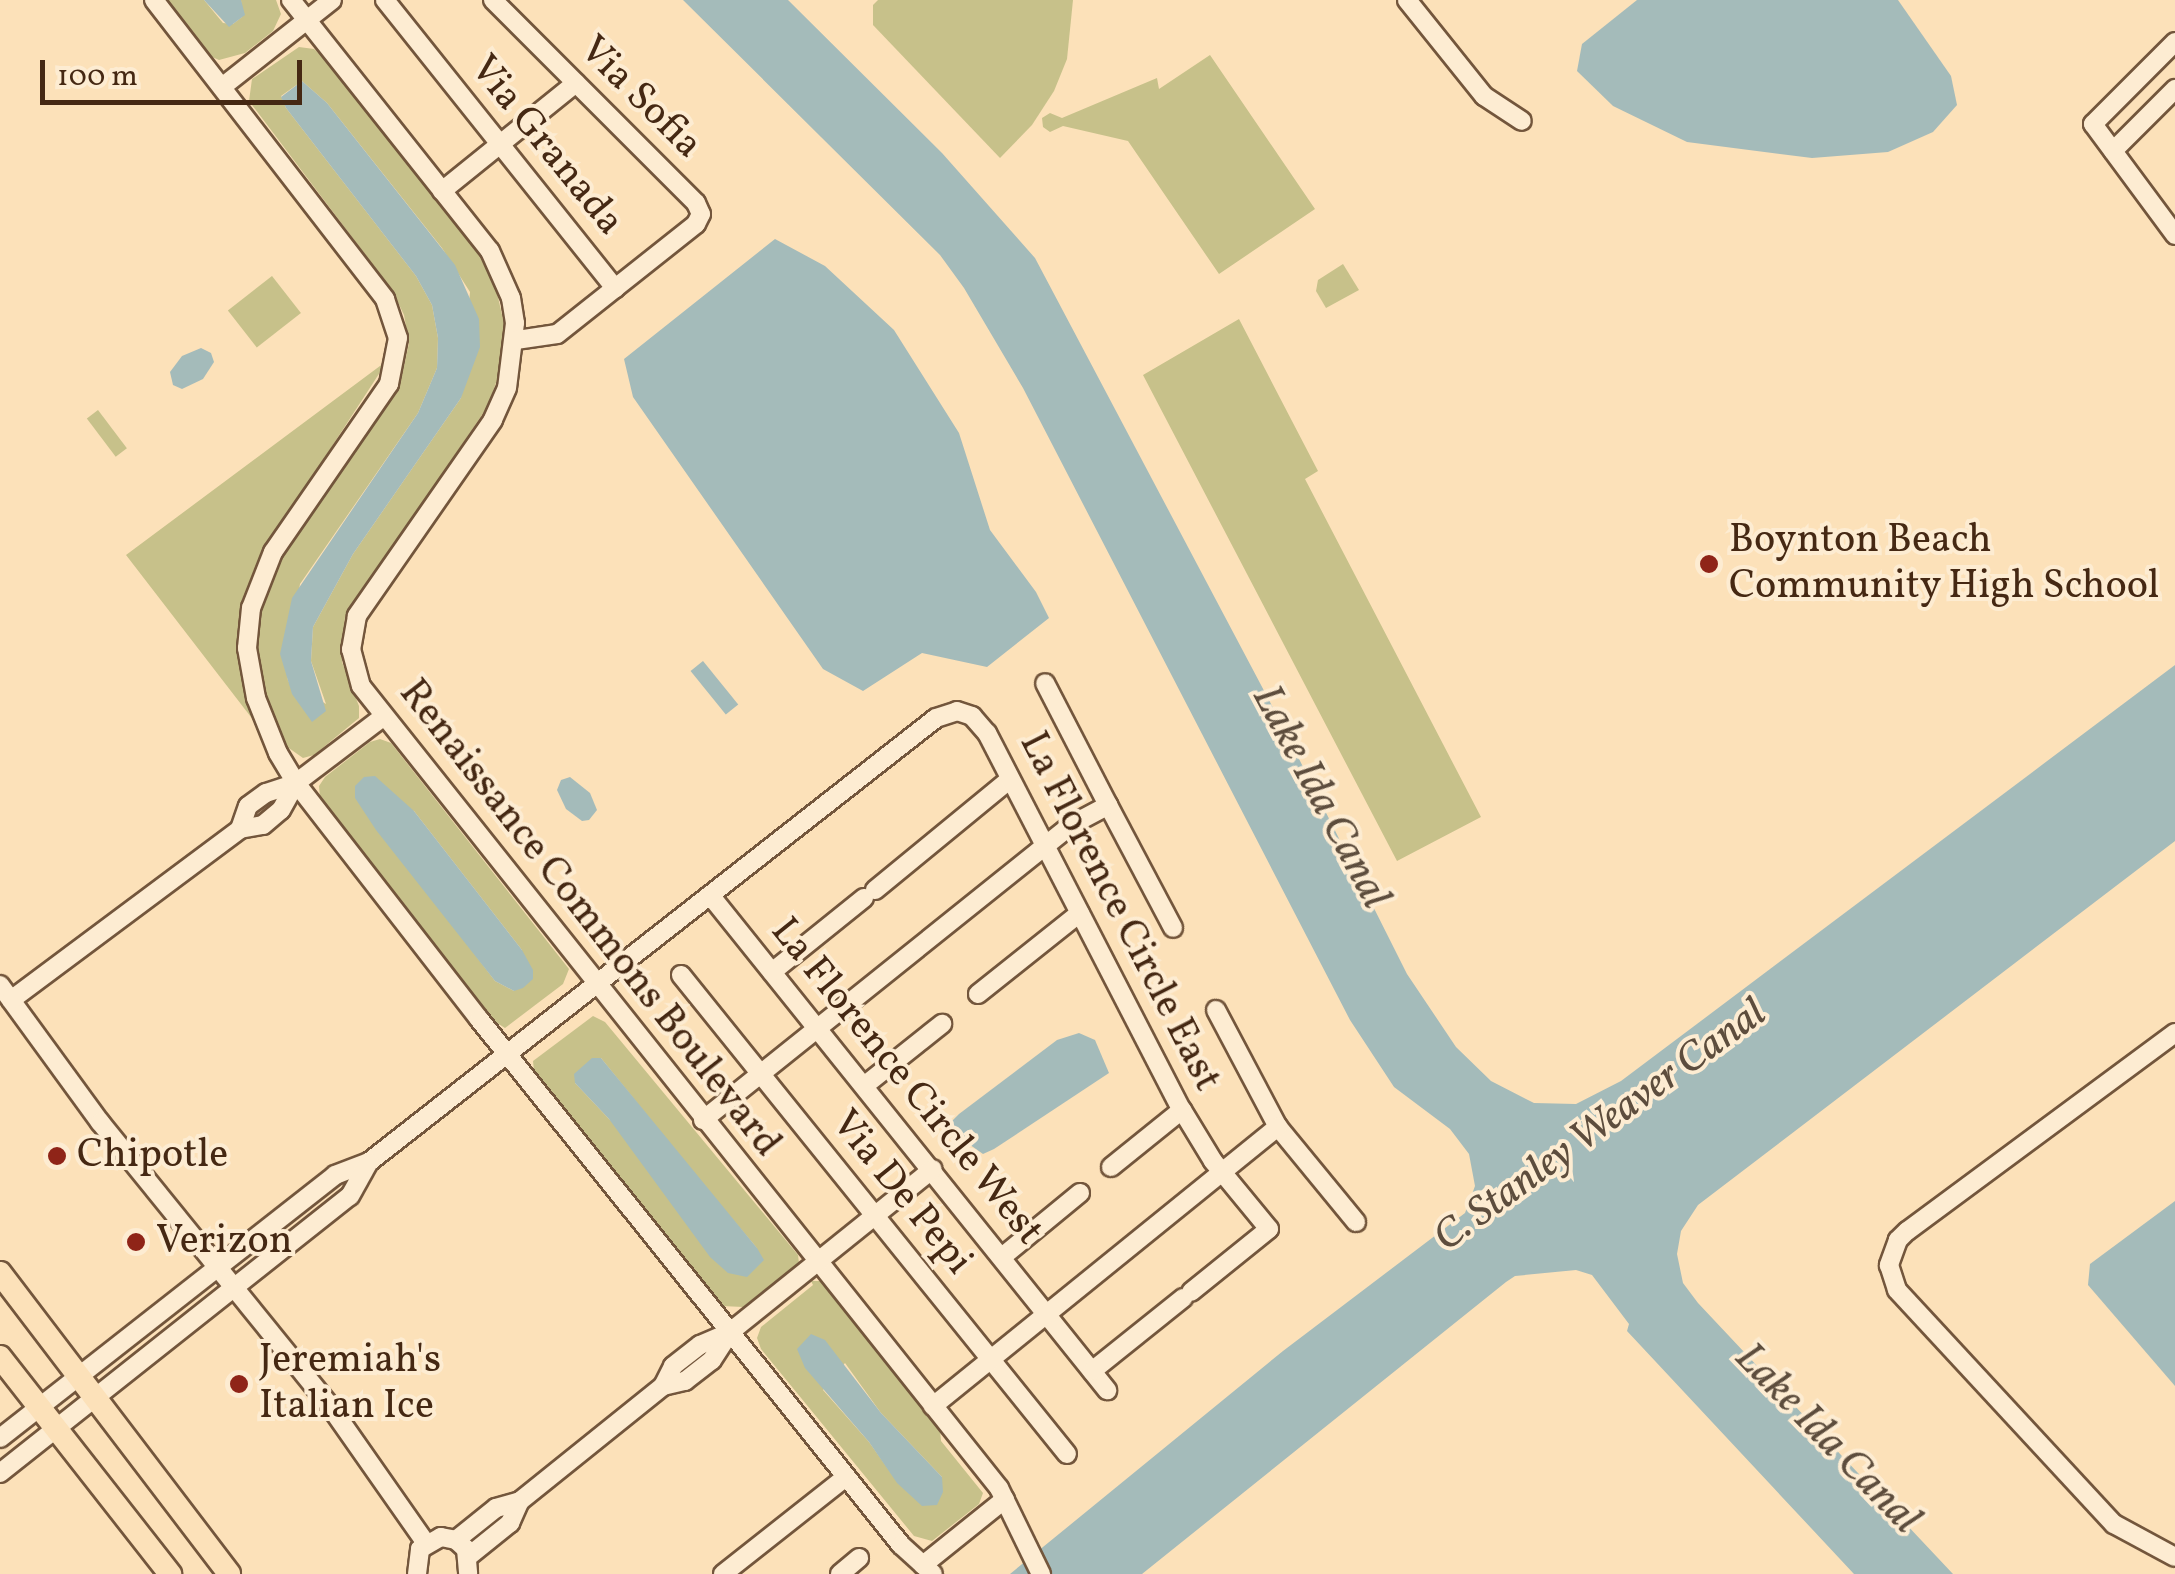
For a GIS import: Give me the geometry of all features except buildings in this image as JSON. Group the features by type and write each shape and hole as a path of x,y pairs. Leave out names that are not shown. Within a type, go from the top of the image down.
{"main road":[{"path":"0,1273 229,1574"},
{"path":"0,1356 170,1574"}],"street":[{"path":"154,0 385,298 398,338 396,366 388,384 273,552 251,608 247,648 256,698 296,783 901,1546 928,1569 1005,1499"},
{"name":"Renaissance Commons Boulevard","path":"291,0 490,251 511,298 516,340 507,388 493,420 357,616 352,661 361,686 703,1120 823,1257 1005,1499 1040,1574"},
{"path":"222,86 332,0"},
{"name":"Via Granada","path":"386,0 615,288"},
{"name":"Via Sofia","path":"493,0 696,203 701,214 696,224 615,288"},
{"path":"1408,0 1484,96 1522,121"},
{"path":"2175,42 2093,124 2175,234"},
{"path":"442,190 576,84"},
{"path":"2113,151 2175,90"},
{"path":"516,340 557,334 615,288"},
{"path":"1045,683 1172,928"},
{"name":"La Florence Circle East","path":"710,894 936,718 957,711 972,716 986,733 1182,1110 1223,1174 1269,1229 1092,1371"},
{"path":"383,717 296,783 266,793 248,806 240,829 5,992 100,1122 332,1409 426,1542"},
{"path":"772,972 1009,780"},
{"path":"703,1120 1044,846 1108,805"},
{"path":"0,1438 334,1175 369,1162 710,894"},
{"name":"La Florence Circle West","path":"710,894 1107,1390"},
{"path":"978,994 1080,913"},
{"name":"Via De Pepi","path":"681,975 1068,1454"},
{"path":"1216,1010 1278,1127 1356,1222"},
{"path":"864,1086 942,1024"},
{"path":"2175,1033 1907,1230 1898,1240 1890,1265 1897,1290 2114,1524 2175,1557"},
{"path":"1111,1167 1182,1110"},
{"path":"933,1406 1278,1127"},
{"path":"0,1474 350,1196 369,1162"},
{"path":"418,1574 416,1557 426,1542 441,1537 456,1540 496,1508 520,1501 663,1386 673,1366 700,1345 730,1332 932,1169"},
{"path":"1002,1257 1080,1193"},
{"path":"723,1574 846,1477"},
{"path":"456,1540 469,1565 510,1523 520,1501"},
{"path":"840,1574 860,1558"}],"shaded area":[{"path":"167,0 204,0 223,23 233,24 242,17 241,0 276,0 281,14 273,31 245,53 219,60 210,56"},
{"path":"878,0 1073,0 1067,59 1054,91 1032,125 1000,158 873,25 873,5"},
{"path":"299,47 314,49 322,56 473,245 495,284 505,328 502,365 488,406 345,617 342,662 359,706 359,718 314,755 303,758 286,746 263,687 257,648 263,598 285,553 401,380 409,343 404,315 392,290 249,101 252,79","holes":["302,81 327,103 442,248 470,292 461,398 353,554 313,627 311,661 326,704 288,681 286,664 300,584 418,413 437,368 438,338 432,305 416,276 286,108 281,96"]},
{"path":"1210,55 1315,209 1219,274 1128,141 1063,126 1050,132 1043,127 1042,118 1050,113 1062,118 1157,78 1159,89"},
{"path":"1343,264 1359,290 1326,308 1316,291 1318,280"},
{"path":"272,276 301,313 257,348 228,310"},
{"path":"1239,319 1318,471 1305,479 1481,817 1397,861 1143,375"},
{"path":"388,360 262,554 246,596 238,633 241,673 254,721 126,555"},
{"path":"98,410 127,448 116,457 87,418"},
{"path":"380,739 391,743 569,969 563,984 505,1028 494,1021 320,798 319,786 325,777 370,742","holes":["356,798 414,811 522,950 514,991 495,981"]},
{"path":"593,1016 605,1022 798,1255 799,1263 743,1307 722,1306 534,1071 533,1061","holes":["601,1058 757,1248 609,1119 575,1083"]},
{"path":"811,1281 820,1281 940,1430 941,1441 983,1493 979,1504 932,1541 914,1536 761,1349 757,1338 761,1327 813,1285","holes":["845,1363 881,1413 942,1477 898,1483 869,1442 823,1390"]}],"water":[{"path":"204,0 241,0 245,15 229,27"},
{"path":"683,0 788,0 942,153 1035,258 1279,719 1407,974 1456,1047 1491,1081 1534,1103 1576,1104 1621,1081 2175,665 2175,841 1698,1205 1681,1231 1677,1254 1683,1283 1698,1303 1953,1574 1854,1574 1627,1331 1629,1324 1592,1275 1576,1270 1515,1276 1506,1282 1142,1574 1010,1574 1283,1351 1465,1213 1475,1186 1469,1154 1450,1129 1394,1087 1350,1020 1023,388 964,288 940,255"},
{"path":"1637,0 1898,0 1951,76 1957,105 1933,132 1888,152 1812,158 1687,142 1613,106 1577,71 1582,44"},
{"path":"302,81 327,103 455,265 479,319 480,347 461,398 353,554 313,627 311,661 326,711 312,722 292,694 280,654 292,598 418,413 437,368 438,338 432,305 416,276 286,108 281,97"},
{"path":"775,239 825,266 894,330 959,433 990,530 1036,592 1049,618 987,667 922,653 863,691 823,669 633,397 624,359"},
{"path":"201,348 211,353 214,362 203,379 182,389 173,385 170,372 182,356"},
{"path":"703,661 738,705 726,715 691,671"},
{"path":"375,776 414,811 522,950 533,970 533,979 523,988 514,991 495,981 376,830 355,798 355,786 364,777"},
{"path":"570,777 590,793 597,810 589,820 582,821 566,809 557,790 561,780"},
{"path":"1079,1033 1095,1040 1109,1073 994,1149 983,1154 966,1142 951,1122 959,1114 1057,1040"},
{"path":"592,1058 601,1058 757,1248 764,1260 747,1277 728,1273 710,1257 609,1119 575,1083 574,1074"},
{"path":"2175,1201 2175,1386 2088,1285 2090,1264"},
{"path":"811,1334 825,1340 881,1413 942,1477 943,1492 937,1505 922,1506 897,1483 869,1442 805,1368 797,1349"}],"place":[{"name":"Boynton Beach Community High School","path":"1709,564"},
{"name":"Chipotle","path":"57,1156"},
{"name":"Verizon","path":"136,1242"},
{"name":"Jeremiah's Italian Ice","path":"239,1384"}],"water label":[{"name":"Lake Ida Canal","path":"1319,798"},
{"name":"C. Stanley Weaver Canal","path":"1601,1127"},
{"name":"Lake Ida Canal","path":"1826,1440"}]}
